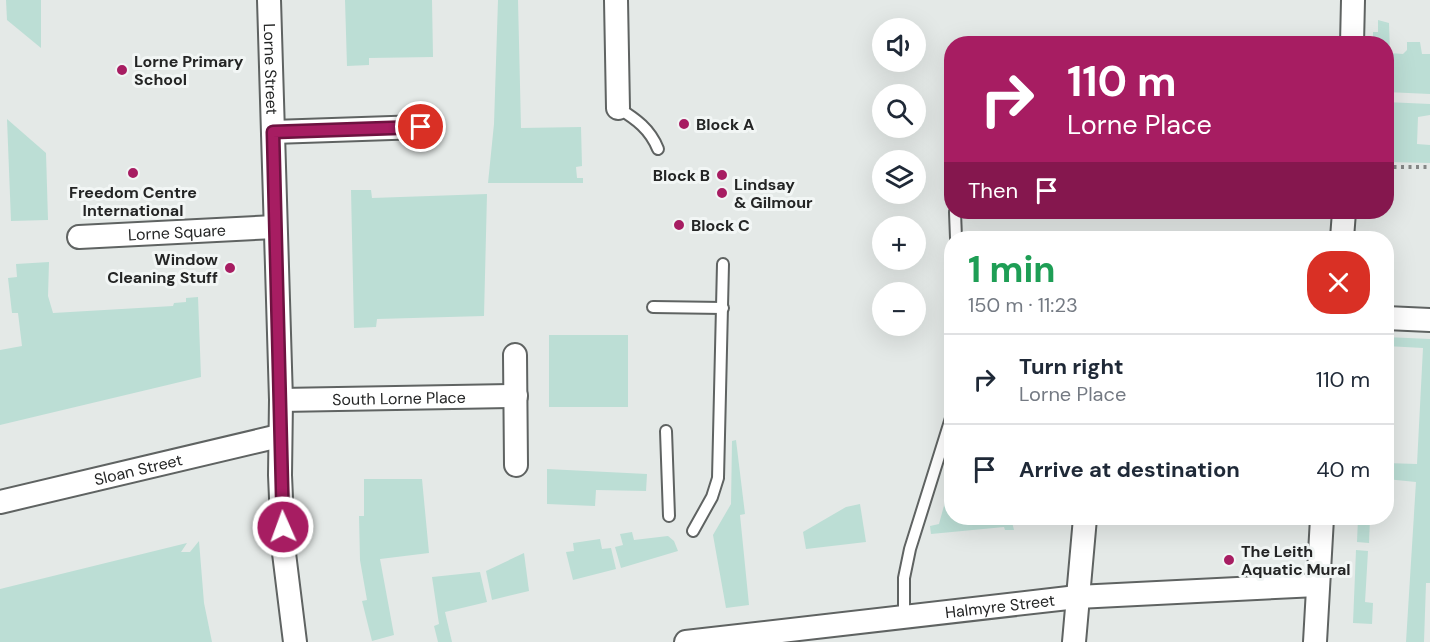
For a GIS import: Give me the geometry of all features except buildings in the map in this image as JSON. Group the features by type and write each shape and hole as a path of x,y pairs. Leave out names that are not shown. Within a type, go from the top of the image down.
{"street":[{"name":"Lorne Street","path":"269,0 283,545 295,642"},
{"path":"616,0 618,108"},
{"path":"1352,36 1353,0"},
{"path":"273,132 421,127"},
{"name":"Lorne Square","path":"79,237 275,227"},
{"path":"1394,318 1430,320"},
{"path":"515,355 516,465"},
{"name":"South Lorne Place","path":"281,400 516,396"},
{"name":"Sloan Street","path":"0,502 279,436"},
{"path":"1074,642 1084,525"},
{"path":"1315,642 1321,525"},
{"name":"Halmyre Street","path":"686,642 904,615 1077,597 1317,585"}],"lane":[{"path":"618,108 637,120 649,132 658,149"},
{"path":"693,531 712,497 718,478 723,264"},
{"path":"653,307 723,308"},
{"path":"666,431 669,516"},
{"path":"904,615 903,578 944,440"}],"path":[{"path":"1394,167 1430,167"}],"green space":[{"path":"6,0 41,0 41,48 7,20"},
{"path":"345,0 432,0 433,57 369,58 369,65 347,66"},
{"path":"498,0 518,0 521,128 581,127 582,166 576,167 577,178 583,178 583,183 488,183 494,124"},
{"path":"1378,20 1389,23 1389,36 1373,36 1373,32 1378,32"},
{"path":"1407,42 1420,42 1422,54 1430,54 1430,94 1394,92 1394,53 1403,54 1407,50"},
{"path":"1394,102 1430,104 1430,115 1418,117 1417,144 1430,145 1430,163 1394,162"},
{"path":"7,119 46,153 48,220 11,221"},
{"path":"351,190 371,190 372,198 487,194 484,316 377,319 376,327 354,328"},
{"path":"49,262 48,296 53,313 173,306 174,303 186,302 186,298 198,297 201,377 0,425 0,350 22,346 18,313 12,313 8,278 17,277 16,264"},
{"path":"549,335 628,335 628,407 549,407"},
{"path":"1394,337 1430,339 1430,583 1426,583 1424,642 1406,642 1416,482 1394,480 1394,463 1417,464 1423,348 1394,346"},
{"path":"736,440 745,514 740,515 749,605 726,608 713,535 731,504 732,441"},
{"path":"547,469 647,474 646,491 596,490 595,506 547,504"},
{"path":"364,479 422,479 429,553 380,559 394,635 372,641 362,601 367,600 360,560 359,516 364,516"},
{"path":"860,504 866,542 806,549 803,532 846,507"},
{"path":"944,506 944,525 1013,525 1014,530 1005,530 1004,527 931,534 930,526 939,524"},
{"path":"1358,525 1370,525 1369,543 1357,542"},
{"path":"632,532 634,540 668,536 674,541 678,551 621,568 615,547 623,545 620,534"},
{"path":"600,539 602,549 611,548 616,569 573,580 566,552 574,551 573,543"},
{"path":"199,541 204,603 212,642 0,642 0,589 187,543 181,552 190,552"},
{"path":"1356,550 1368,551 1365,602 1373,603 1372,624 1353,623"},
{"path":"524,553 529,591 492,600 486,571"},
{"path":"480,572 487,602 445,612 452,642 438,642 434,626 439,624 432,577"}],"place":[{"name":"Lorne Primary School","path":"122,70"},
{"name":"Block A","path":"684,124"},
{"name":"Freedom Centre International","path":"133,173"},
{"name":"Block B","path":"722,175"},
{"name":"Lindsay & Gilmour","path":"722,193"},
{"name":"Block C","path":"679,225"},
{"name":"Window Cleaning Stuff","path":"230,268"},
{"name":"The Leith Aquatic Mural","path":"1229,560"}],"route":[{"path":"283,527 273,132 421,127"}]}
